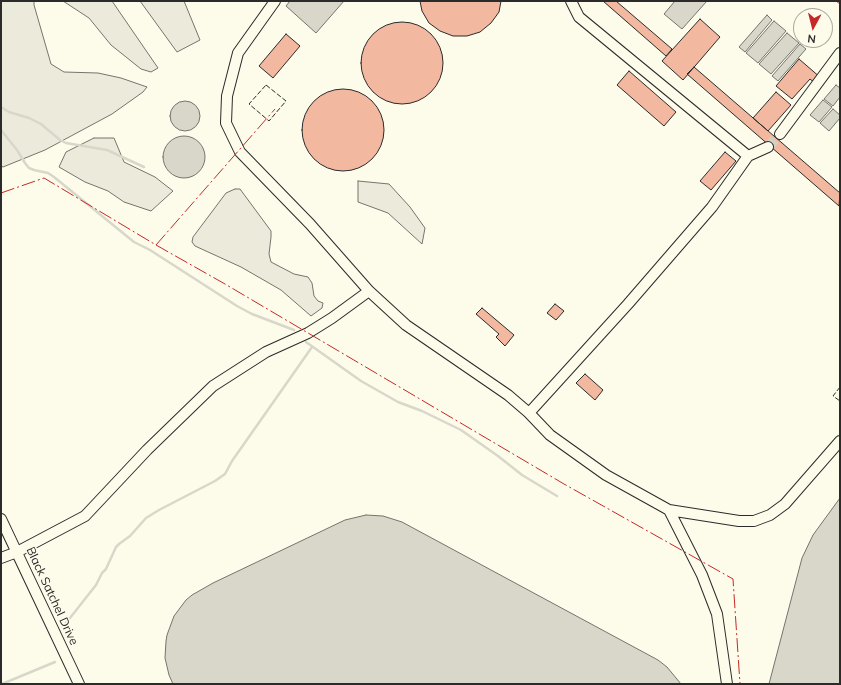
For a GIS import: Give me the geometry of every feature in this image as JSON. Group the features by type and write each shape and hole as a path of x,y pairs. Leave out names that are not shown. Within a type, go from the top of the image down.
{"street":[{"path":"275,1 238,53 227,96 226,123 240,152 310,224 369,291 406,325 508,395 529,413 550,435 606,475 669,510 754,521 770,516 785,504 840,441"},
{"path":"572,1 579,17 748,156"},
{"path":"780,134 840,53"},
{"path":"529,413 628,304 712,207 748,156 768,147"},
{"path":"1,558 17,552 85,516 147,450 213,386 266,352 308,333 369,291"},
{"path":"669,510 702,576 717,614 727,684"},
{"name":"Black Satchel Drive","path":"1,518 79,684"}],"shaded area":[{"path":"1,1 34,1 51,64 64,72 98,73 121,78 147,87 143,92 112,114 45,150 3,167 1,166"},
{"path":"63,1 112,1 158,68 151,72 141,69 111,45 89,18"},
{"path":"140,1 184,1 200,40 177,52"},
{"path":"290,1 344,1 316,33 286,6"},
{"path":"675,1 707,1 682,29 664,14"},
{"path":"767,15 772,20 745,52 739,47"},
{"path":"774,21 786,31 758,63 746,53"},
{"path":"787,33 793,38 793,48 794,48 771,74 759,64"},
{"path":"796,48 806,49 778,81 772,76"},
{"path":"836,85 840,88 840,97 833,106 824,99"},
{"path":"823,100 832,107 819,122 810,115"},
{"path":"185,101 196,105 200,116 196,127 185,131 174,127 170,116 174,105"},
{"path":"833,109 840,115 840,118 829,131 820,123"},
{"path":"180,136 188,136 196,139 202,145 205,157 202,169 196,175 188,178 180,178 172,175 166,169 163,161 163,153 166,145 172,139"},
{"path":"94,138 114,138 124,162 155,177 173,191 151,211 124,202 108,191 85,182 59,167 66,152"},
{"path":"358,181 389,184 410,207 425,228 422,244 388,213 358,202"},
{"path":"235,189 240,189 271,231 269,254 271,262 294,274 308,277 312,283 314,296 318,301 323,303 322,308 311,316 281,290 241,267 195,246 192,242 193,237 226,193"},
{"path":"840,498 840,684 769,684 802,558 813,535"},
{"path":"366,515 383,516 402,522 658,660 667,667 681,684 173,684 165,658 166,641 174,616 186,600 213,583 345,520"}],"building":[{"path":"420,1 501,1 499,12 491,23 480,32 467,36 453,36 440,31 429,23 422,11"},
{"path":"603,1 616,1 672,49 666,56"},
{"path":"700,19 720,37 683,80 662,61"},
{"path":"402,22 418,25 431,34 440,47 443,63 440,79 431,92 418,101 402,104 386,101 373,92 364,79 361,63 364,47 373,34 386,25"},
{"path":"286,34 300,46 273,78 259,66"},
{"path":"799,59 821,78 816,84 810,79 792,99 776,86"},
{"path":"694,67 840,193 839,206 687,74"},
{"path":"629,71 676,112 664,126 617,85"},
{"path":"343,89 359,92 372,101 381,114 384,130 381,146 372,159 359,168 343,171 327,168 314,159 305,146 302,130 305,114 314,101 327,92"},
{"path":"776,92 791,105 768,131 753,118"},
{"path":"725,152 736,161 711,190 700,181"},
{"path":"555,304 564,311 556,320 547,313"},
{"path":"482,308 514,335 505,346 496,337 499,334 476,314"},
{"path":"585,374 603,390 595,400 576,383"}],"waterway":[{"path":"1,107 9,112 29,118 41,124 60,140 66,143 107,150 144,167"},
{"path":"1,130 29,168 48,173 54,177 134,242 150,250 237,306 252,314 294,330"},
{"path":"306,342 361,381 398,402 422,411 461,430 522,475 557,496"},
{"path":"66,623 96,585 102,573 106,569 116,547 130,536 146,518 215,481 225,474 232,461 312,347"},
{"path":"2,684 55,662"}],"tunnel":[{"path":"768,147 780,134"}],"fence":[{"path":"266,85 286,101 269,121 249,104 266,85"},
{"path":"840,387 833,396 840,401"}],"power":[{"path":"836,1 840,4"},
{"path":"156,245 275,109"},
{"path":"1,193 44,178 564,484 733,579 740,684"}]}
